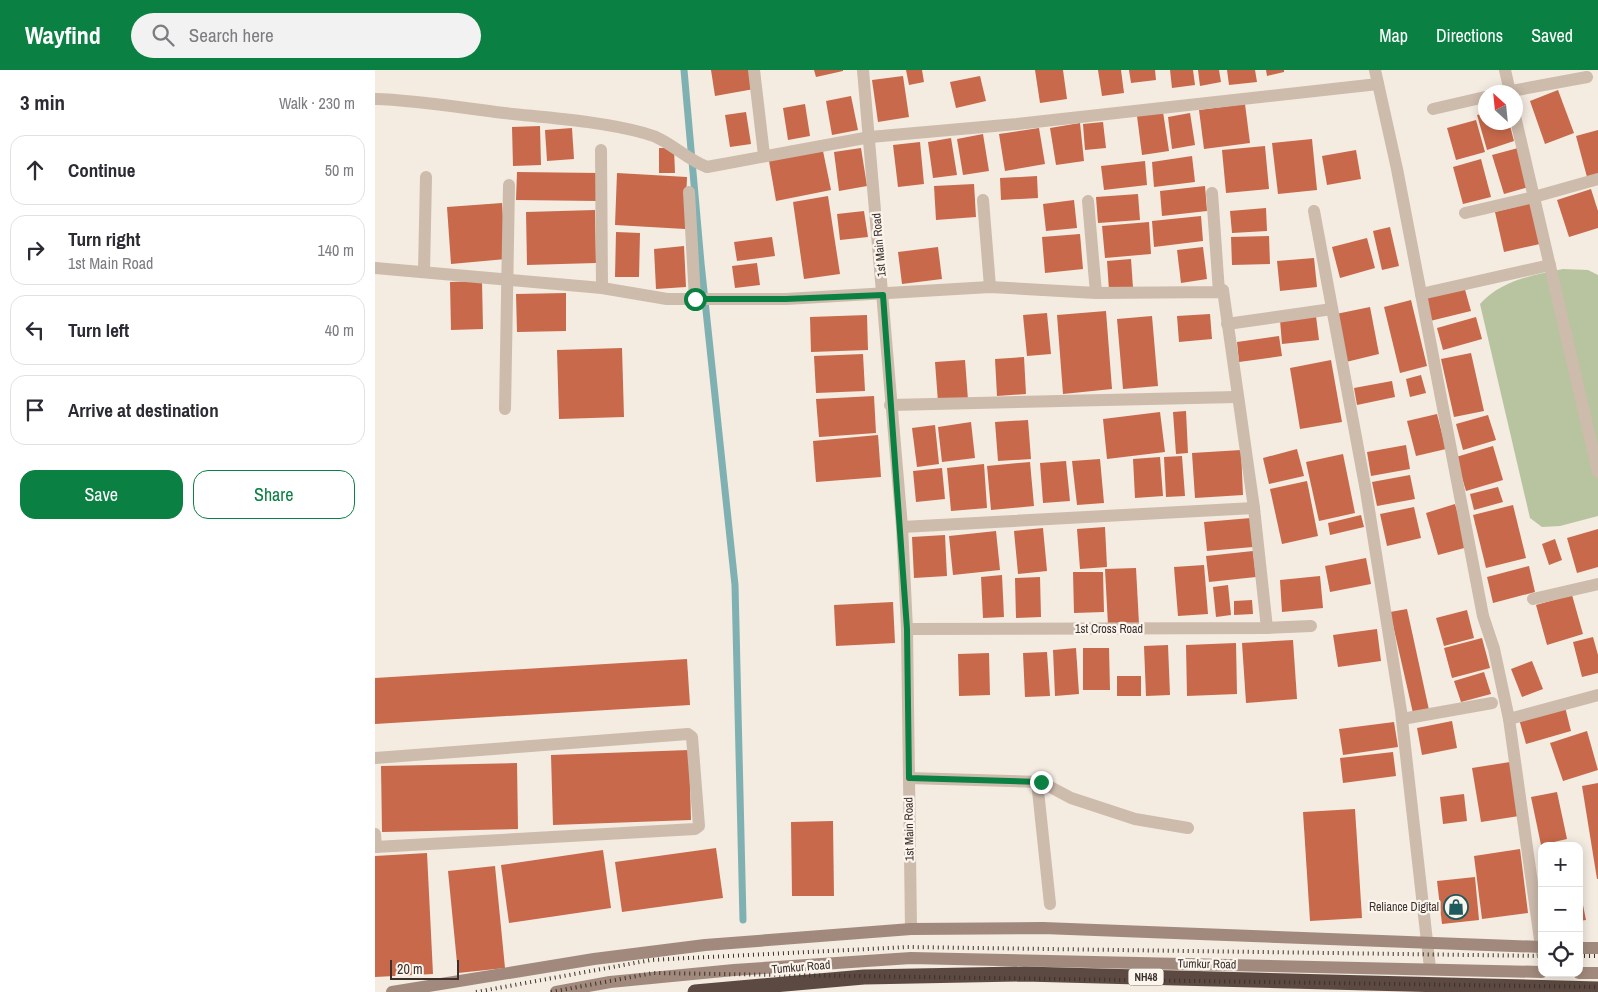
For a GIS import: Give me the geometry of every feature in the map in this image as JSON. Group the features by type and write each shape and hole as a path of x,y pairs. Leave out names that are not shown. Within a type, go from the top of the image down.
{"highway":[{"name":"Tumkur Road","path":"695,992 865,978 1024,974 1598,989"}],"street":[{"path":"754,70 764,155"},
{"name":"1st Main Road","path":"863,70 883,295 907,629 911,929"},
{"path":"1375,70 1421,294 1483,616 1494,649 1509,719 1539,932"},
{"path":"1505,70 1508,85"},
{"path":"1523,89 1587,77"},
{"path":"375,99 569,121 645,133 664,140 695,162 707,167 764,155 870,138 1017,124 1378,84"},
{"path":"1433,109 1478,99"},
{"path":"1518,130 1598,472"},
{"path":"601,150 602,288"},
{"path":"424,272 426,178"},
{"path":"1465,213 1534,197 1598,179"},
{"path":"505,410 509,185"},
{"path":"689,192 695,299"},
{"path":"1212,193 1219,292"},
{"path":"983,200 989,287"},
{"path":"1088,201 1095,293"},
{"path":"1314,211 1366,491 1403,719 1430,968"},
{"path":"1421,294 1550,265"},
{"path":"375,268 602,288 667,299 786,299 883,295 989,287 1095,293 1219,292 1223,290 1254,508 1267,628"},
{"path":"1227,324 1332,309"},
{"path":"890,405 1237,397"},
{"path":"901,527 1254,508"},
{"path":"1533,599 1598,584"},
{"name":"1st Cross Road","path":"907,629 1267,628 1311,626"},
{"path":"1509,719 1598,695"},
{"path":"1403,719 1492,703"},
{"path":"375,758 688,734 692,737 699,826 695,829 375,842"},
{"path":"909,778 1037,781 1071,798 1135,819 1188,828"},
{"path":"1037,781 1050,904"},
{"path":"392,992 594,960 705,945 911,929 1043,928 1427,942 1538,949"},
{"path":"1583,948 1598,948"},
{"path":"556,992 610,982 734,970 911,958 1538,972"},
{"path":"1583,973 1598,973"}],"green space":[{"path":"1563,269 1588,270 1598,275 1598,516 1560,526 1542,527 1530,518 1480,304 1498,289 1508,284 1529,276"}],"building":[{"path":"711,70 750,70 754,89 715,96"},
{"path":"814,70 843,70 843,71 816,77"},
{"path":"906,70 922,70 924,82 909,85"},
{"path":"1035,70 1063,70 1067,99 1040,103"},
{"path":"1098,70 1121,70 1124,93 1102,96"},
{"path":"1129,70 1155,70 1156,80 1131,83"},
{"path":"1170,70 1193,70 1195,85 1172,88"},
{"path":"1198,70 1219,70 1221,82 1200,86"},
{"path":"1227,70 1255,70 1257,82 1229,85"},
{"path":"1266,70 1284,70 1284,72 1267,76"},
{"path":"903,76 909,117 878,122 872,80"},
{"path":"980,76 986,101 956,108 950,82"},
{"path":"1558,90 1574,133 1545,144 1530,101"},
{"path":"851,96 858,130 832,135 826,101"},
{"path":"805,104 810,136 788,140 783,108"},
{"path":"1245,104 1250,143 1204,149 1199,110"},
{"path":"746,112 751,144 730,147 725,115"},
{"path":"1163,112 1169,151 1142,155 1137,116"},
{"path":"1190,113 1195,145 1172,149 1168,117"},
{"path":"1476,120 1485,152 1456,160 1447,128"},
{"path":"1103,122 1106,148 1085,150 1083,124"},
{"path":"1080,123 1084,161 1056,165 1050,128"},
{"path":"540,126 541,165 513,166 512,127"},
{"path":"572,128 574,159 547,161 545,130"},
{"path":"1039,128 1045,164 1005,171 999,134"},
{"path":"1481,130 1511,130 1514,141 1487,150"},
{"path":"1598,130 1598,174 1587,177 1576,136"},
{"path":"983,134 989,171 963,175 957,139"},
{"path":"951,138 957,175 933,178 928,142"},
{"path":"1312,139 1317,190 1278,194 1272,143"},
{"path":"920,142 924,184 898,187 893,145"},
{"path":"1265,146 1269,189 1226,193 1222,150"},
{"path":"659,148 674,148 675,173 659,173"},
{"path":"861,148 867,186 839,191 834,152"},
{"path":"1518,148 1529,187 1504,194 1492,155"},
{"path":"1356,150 1361,179 1327,185 1322,156"},
{"path":"823,151 831,190 776,201 769,161"},
{"path":"1192,156 1195,182 1154,187 1152,162"},
{"path":"1481,159 1491,197 1463,204 1453,167"},
{"path":"1145,161 1147,185 1104,190 1101,166"},
{"path":"517,172 599,173 598,201 516,200"},
{"path":"617,173 687,177 685,229 615,225"},
{"path":"1037,176 1038,198 1001,200 1000,178"},
{"path":"974,184 976,217 936,220 934,186"},
{"path":"1205,186 1207,211 1162,216 1160,191"},
{"path":"1591,189 1598,211 1598,228 1569,237 1557,200"},
{"path":"1138,194 1140,220 1098,223 1096,197"},
{"path":"828,196 840,274 804,279 793,202"},
{"path":"1074,200 1077,228 1046,231 1043,204"},
{"path":"502,203 506,259 451,264 447,207"},
{"path":"1531,203 1540,244 1504,252 1495,212"},
{"path":"1266,208 1267,231 1232,233 1230,211"},
{"path":"595,210 596,263 527,265 526,212"},
{"path":"864,211 868,237 840,240 837,214"},
{"path":"1201,216 1203,241 1154,247 1152,221"},
{"path":"1149,222 1151,254 1105,258 1102,226"},
{"path":"1390,227 1399,266 1382,270 1373,231"},
{"path":"616,232 640,233 639,277 615,277"},
{"path":"1080,234 1083,269 1045,273 1042,237"},
{"path":"1269,236 1270,264 1232,265 1231,237"},
{"path":"772,237 775,256 737,261 734,242"},
{"path":"1367,238 1375,268 1340,278 1332,247"},
{"path":"684,246 686,287 656,289 654,249"},
{"path":"938,247 942,279 902,284 898,252"},
{"path":"1203,247 1207,279 1181,283 1177,250"},
{"path":"1314,258 1317,287 1280,291 1277,261"},
{"path":"1131,259 1133,288 1109,290 1107,261"},
{"path":"757,263 760,285 735,288 732,266"},
{"path":"482,281 483,329 451,330 450,282"},
{"path":"1464,286 1471,311 1430,321 1424,296"},
{"path":"566,293 566,331 517,332 516,294"},
{"path":"1411,300 1427,366 1400,373 1384,307"},
{"path":"1370,307 1379,354 1346,362 1336,314"},
{"path":"1106,311 1112,389 1063,394 1057,315"},
{"path":"1047,313 1051,354 1027,356 1023,315"},
{"path":"1210,314 1212,339 1179,342 1177,316"},
{"path":"867,315 868,350 811,352 810,317"},
{"path":"1152,316 1158,386 1123,389 1117,319"},
{"path":"1316,316 1319,340 1282,344 1280,320"},
{"path":"1476,317 1482,339 1443,350 1437,328"},
{"path":"1279,336 1282,356 1239,362 1237,342"},
{"path":"622,348 624,417 559,419 557,350"},
{"path":"1471,353 1484,411 1454,417 1441,359"},
{"path":"863,354 865,391 816,393 814,356"},
{"path":"1024,357 1026,394 997,396 995,359"},
{"path":"965,360 968,400 938,402 935,362"},
{"path":"1331,360 1342,422 1300,429 1290,368"},
{"path":"1421,375 1426,393 1410,397 1406,379"},
{"path":"1392,381 1395,397 1357,405 1354,388"},
{"path":"874,396 876,433 819,437 816,399"},
{"path":"1186,411 1188,453 1176,454 1173,412"},
{"path":"1160,412 1165,452 1107,459 1103,419"},
{"path":"1437,414 1446,449 1416,456 1407,421"},
{"path":"1488,415 1496,440 1463,450 1456,424"},
{"path":"1028,420 1031,459 998,461 995,422"},
{"path":"971,422 975,458 942,462 938,427"},
{"path":"935,425 939,464 917,467 912,428"},
{"path":"878,435 881,477 816,482 813,441"},
{"path":"1406,445 1410,469 1371,476 1367,452"},
{"path":"1493,446 1503,480 1466,491 1456,457"},
{"path":"1297,449 1304,476 1269,484 1263,458"},
{"path":"1241,450 1243,495 1195,498 1192,453"},
{"path":"1343,454 1355,513 1319,521 1306,462"},
{"path":"1182,456 1185,496 1166,497 1164,457"},
{"path":"1160,457 1163,496 1135,498 1133,459"},
{"path":"1100,459 1104,503 1077,505 1072,461"},
{"path":"1066,461 1070,501 1043,503 1040,463"},
{"path":"1030,462 1034,506 991,510 987,466"},
{"path":"984,464 987,508 951,511 947,468"},
{"path":"942,468 945,499 916,502 913,471"},
{"path":"1410,475 1415,499 1377,506 1372,482"},
{"path":"1307,481 1318,536 1282,544 1270,489"},
{"path":"1498,487 1503,502 1474,510 1470,494"},
{"path":"1455,504 1468,547 1438,555 1426,513"},
{"path":"1513,505 1526,558 1486,568 1473,515"},
{"path":"1414,507 1421,538 1387,546 1380,514"},
{"path":"1361,515 1364,527 1330,535 1328,523"},
{"path":"1251,518 1253,547 1207,551 1204,522"},
{"path":"1105,527 1107,567 1080,569 1077,529"},
{"path":"1043,528 1047,571 1018,574 1014,531"},
{"path":"1598,529 1598,567 1577,573 1567,538"},
{"path":"996,531 1000,570 953,575 949,536"},
{"path":"945,535 947,576 914,578 912,537"},
{"path":"1555,539 1562,560 1549,565 1542,544"},
{"path":"1253,551 1256,577 1209,582 1206,556"},
{"path":"1366,558 1371,584 1330,592 1325,566"},
{"path":"1204,565 1208,614 1178,616 1174,567"},
{"path":"1529,566 1535,592 1493,603 1487,577"},
{"path":"1136,568 1139,624 1108,625 1105,569"},
{"path":"1073,572 1103,572 1104,612 1074,613"},
{"path":"1002,575 1004,617 983,618 981,577"},
{"path":"1320,576 1323,608 1282,612 1280,580"},
{"path":"1040,577 1041,617 1016,618 1015,578"},
{"path":"1228,585 1231,615 1216,617 1213,587"},
{"path":"1572,595 1583,634 1547,645 1536,605"},
{"path":"1252,600 1253,614 1234,615 1234,601"},
{"path":"893,602 895,643 836,646 834,605"},
{"path":"1407,609 1429,710 1413,713 1390,612"},
{"path":"1467,610 1474,638 1444,646 1436,618"},
{"path":"1377,629 1381,661 1338,667 1333,635"},
{"path":"1593,637 1598,655 1598,673 1582,677 1573,642"},
{"path":"1482,638 1490,668 1452,678 1444,648"},
{"path":"1293,640 1297,699 1246,703 1242,643"},
{"path":"1236,643 1237,694 1187,696 1186,645"},
{"path":"1168,645 1170,695 1146,696 1144,646"},
{"path":"1076,648 1079,694 1055,696 1053,650"},
{"path":"1083,648 1109,648 1110,690 1083,690"},
{"path":"1047,652 1050,696 1025,697 1023,653"},
{"path":"989,653 990,695 959,696 958,654"},
{"path":"687,659 690,705 375,724 375,678"},
{"path":"1532,661 1543,689 1522,697 1511,669"},
{"path":"1484,672 1491,694 1461,702 1454,681"},
{"path":"1117,676 1141,676 1141,696 1117,696"},
{"path":"1565,707 1571,731 1526,744 1519,719"},
{"path":"1452,721 1457,748 1422,755 1417,728"},
{"path":"1394,722 1398,747 1343,755 1339,729"},
{"path":"1587,731 1598,770 1563,781 1550,743"},
{"path":"689,750 691,820 553,825 551,755"},
{"path":"1393,752 1396,776 1343,783 1340,758"},
{"path":"1510,762 1519,816 1481,822 1472,768"},
{"path":"517,763 518,829 382,832 381,766"},
{"path":"1598,783 1598,879 1597,879 1582,786"},
{"path":"1557,792 1567,839 1554,842 1540,842 1531,797"},
{"path":"1464,794 1467,821 1443,824 1440,797"},
{"path":"1355,809 1362,918 1310,921 1303,812"},
{"path":"833,821 834,896 792,896 791,822"},
{"path":"716,848 723,898 622,912 615,862"},
{"path":"1520,849 1528,913 1482,919 1474,856"},
{"path":"603,850 611,908 509,923 501,865"},
{"path":"427,853 433,974 375,977 375,856"},
{"path":"495,866 505,968 458,973 448,871"},
{"path":"1475,877 1479,920 1442,924 1437,881"},
{"path":"1583,905 1586,920 1583,920"}],"waterway":[{"path":"684,70 701,263 735,585 743,920"}],"railway":[{"path":"476,992 651,960 907,947 1538,956"},
{"path":"1583,956 1598,956"},
{"path":"551,992 653,973 1598,987"}],"place":[{"name":"Reliance Digital","path":"1456,907"}],"route":[{"path":"695,299 786,299 883,295 907,629 909,778 994,779 1041,782"}]}
